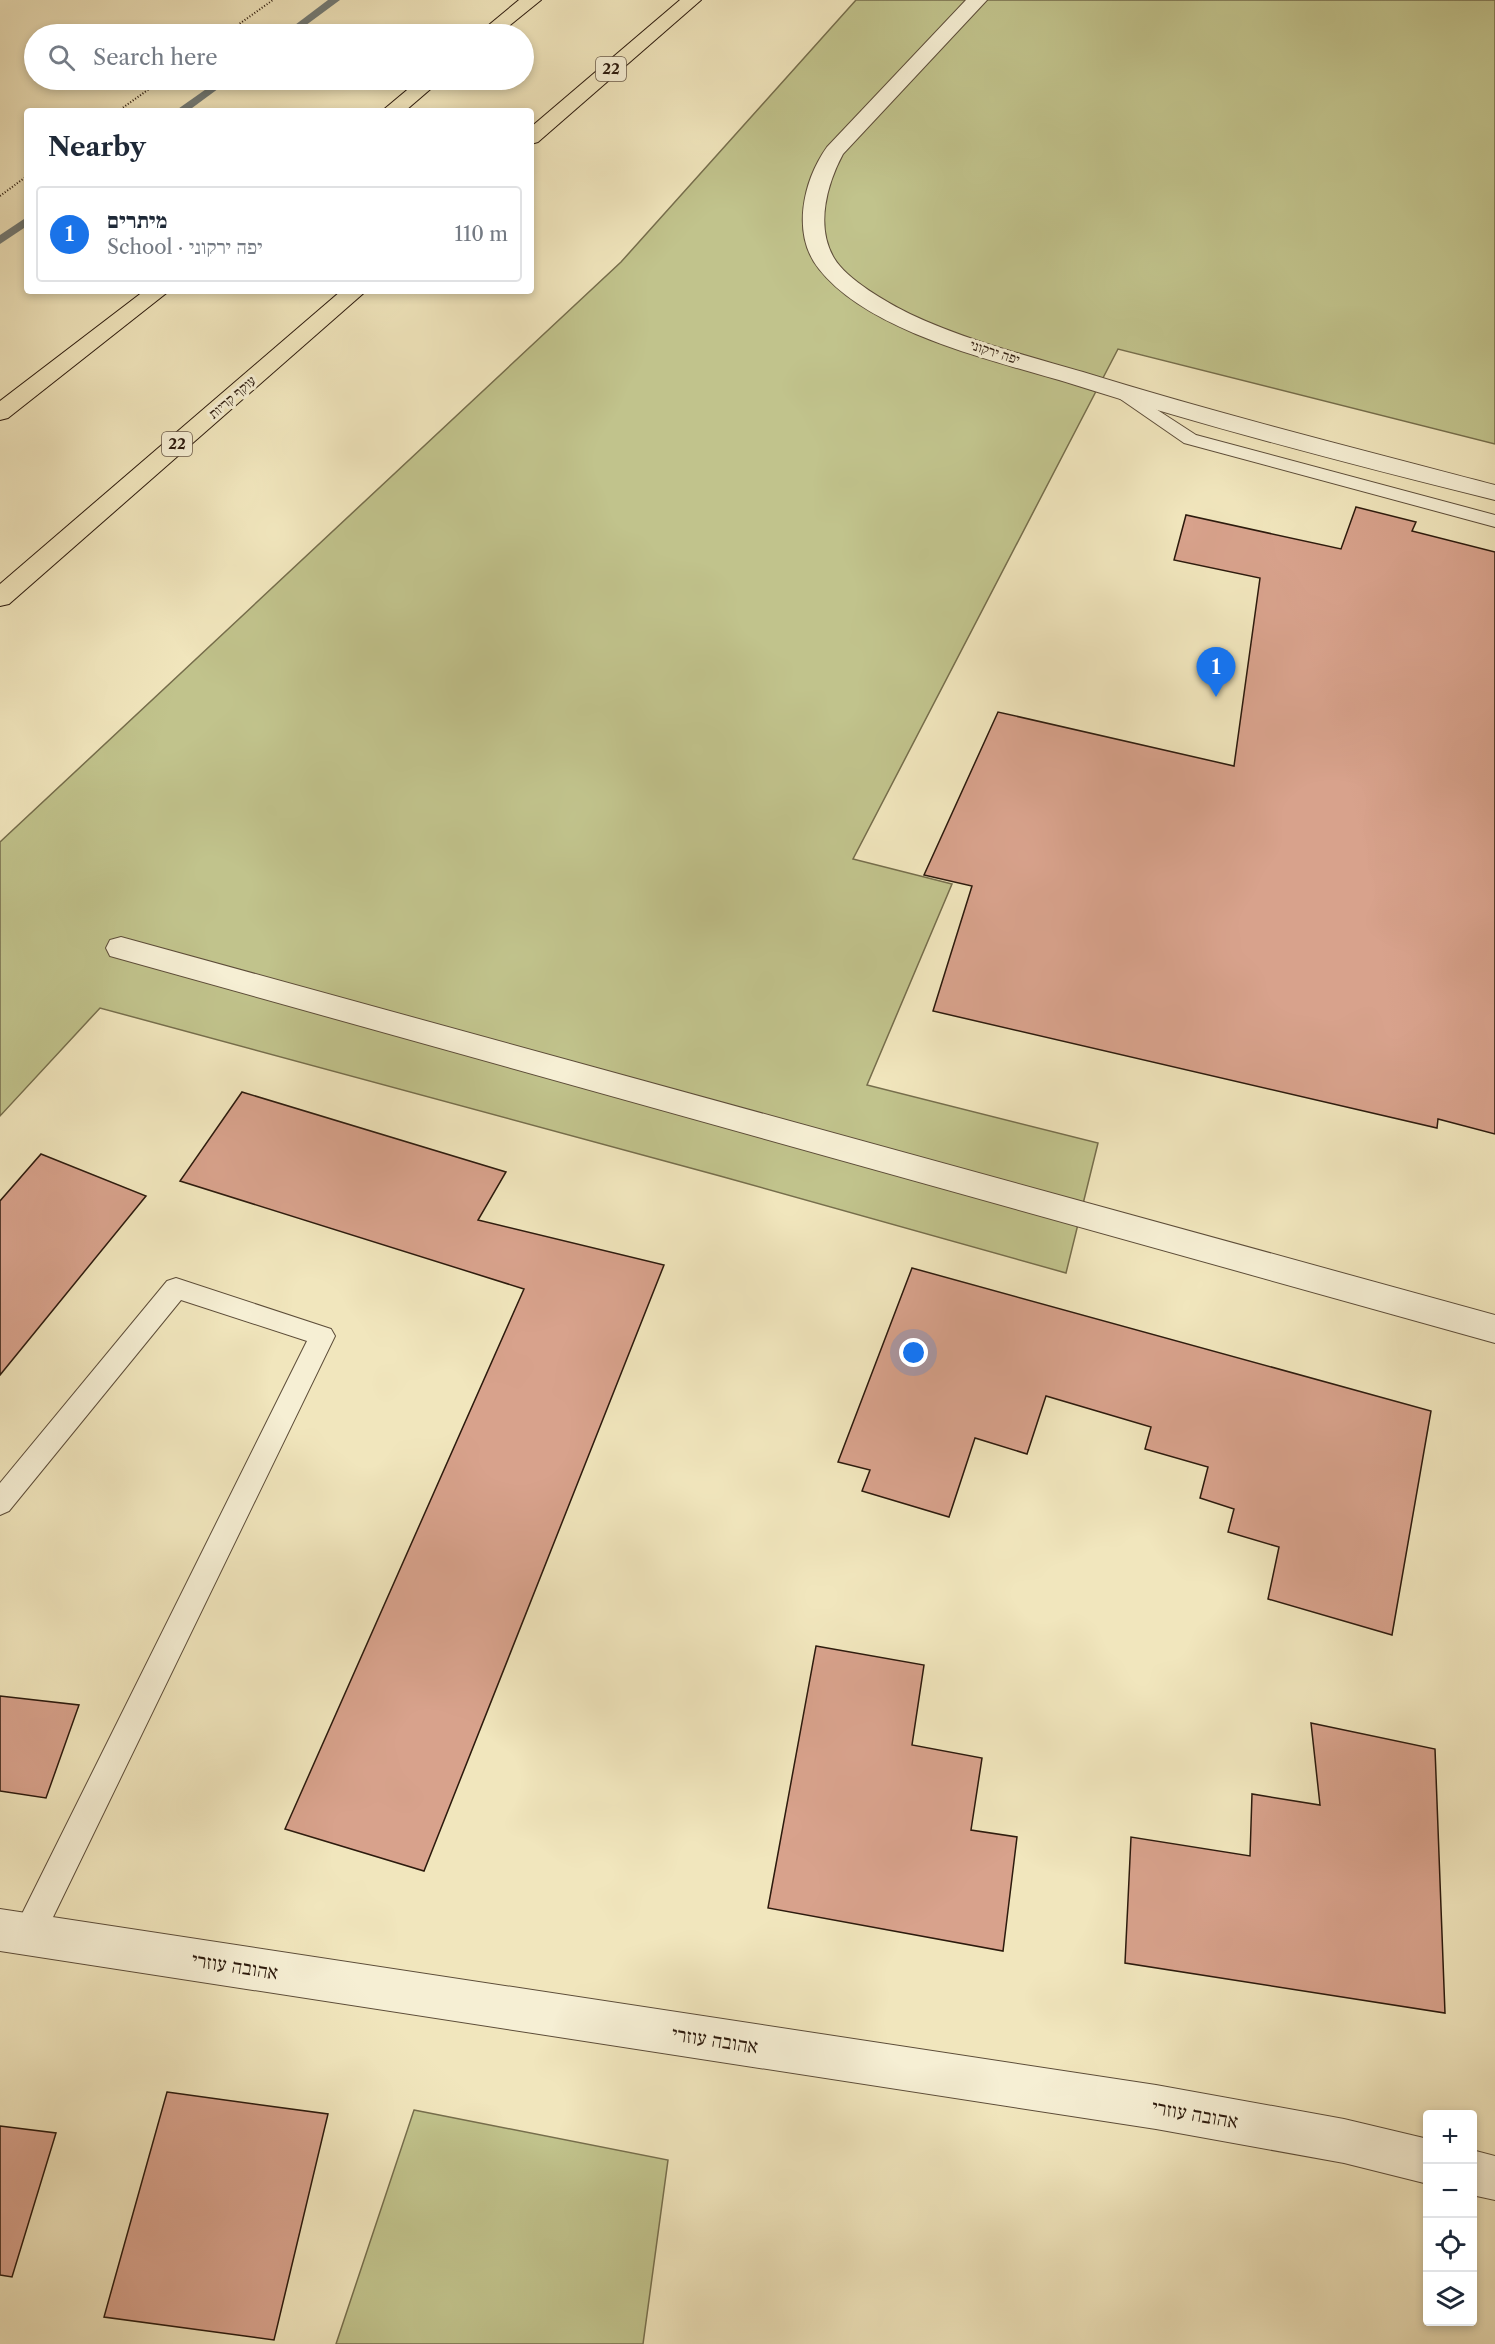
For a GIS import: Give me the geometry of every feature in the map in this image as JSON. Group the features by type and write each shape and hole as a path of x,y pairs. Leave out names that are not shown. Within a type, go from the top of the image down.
{"highway":[{"path":"500,24 531,0"},
{"name":"22","path":"534,135 691,0"},
{"path":"396,108 418,90"},
{"path":"0,413 154,294"},
{"name":"עוקף קריות","path":"0,598 352,294"}],"street":[{"name":"יפה ירקוני","path":"976,0 834,151 822,170 813,228 823,260 852,286 883,308 923,326 1122,392 1495,493"},
{"path":"121,948 1495,1329"},
{"name":"אהובה עוזרי","path":"14,1932 1156,2107 1344,2141 1423,2161"},
{"path":"1477,2173 1495,2178"}],"lane":[{"path":"1122,392 1190,439 1495,521"},
{"path":"0,1503 176,1288 322,1336 14,1932"}],"path":[{"path":"239,24 273,0"},
{"path":"122,108 148,90"},
{"path":"0,196 24,178"}],"green space":[{"path":"856,0 1495,0 1495,444 1118,349 853,859 952,884 867,1085 1098,1143 1066,1273 720,1176 100,1008 0,1116 0,842 621,262"},
{"path":"414,2110 668,2160 643,2344 336,2344"}],"building":[{"path":"1356,507 1416,522 1412,531 1495,552 1495,1134 1438,1119 1437,1128 933,1011 972,886 924,875 998,712 1234,766 1260,578 1174,560 1186,515 1341,549"},
{"path":"242,1092 506,1172 478,1220 664,1265 424,1871 285,1829 524,1289 180,1181"},
{"path":"41,1154 146,1196 0,1375 0,1201"},
{"path":"912,1268 1431,1411 1392,1635 1268,1599 1279,1547 1228,1532 1234,1509 1200,1498 1208,1467 1145,1449 1151,1427 1046,1396 1027,1454 975,1438 949,1517 862,1491 870,1470 838,1462"},
{"path":"816,1646 924,1665 912,1745 982,1758 971,1830 1017,1837 1003,1951 768,1908"},
{"path":"0,1696 79,1705 46,1798 0,1791"},
{"path":"1311,1723 1435,1749 1445,2013 1125,1963 1131,1837 1250,1856 1252,1794 1320,1805"},
{"path":"167,2092 328,2114 274,2340 104,2317"},
{"path":"0,2126 56,2133 12,2277 0,2275"}],"waterway":[{"path":"302,24 335,0"},
{"path":"185,108 211,90"},
{"path":"0,240 24,223"}],"place":[{"name":"מיתרים","path":"1216,697"}]}
